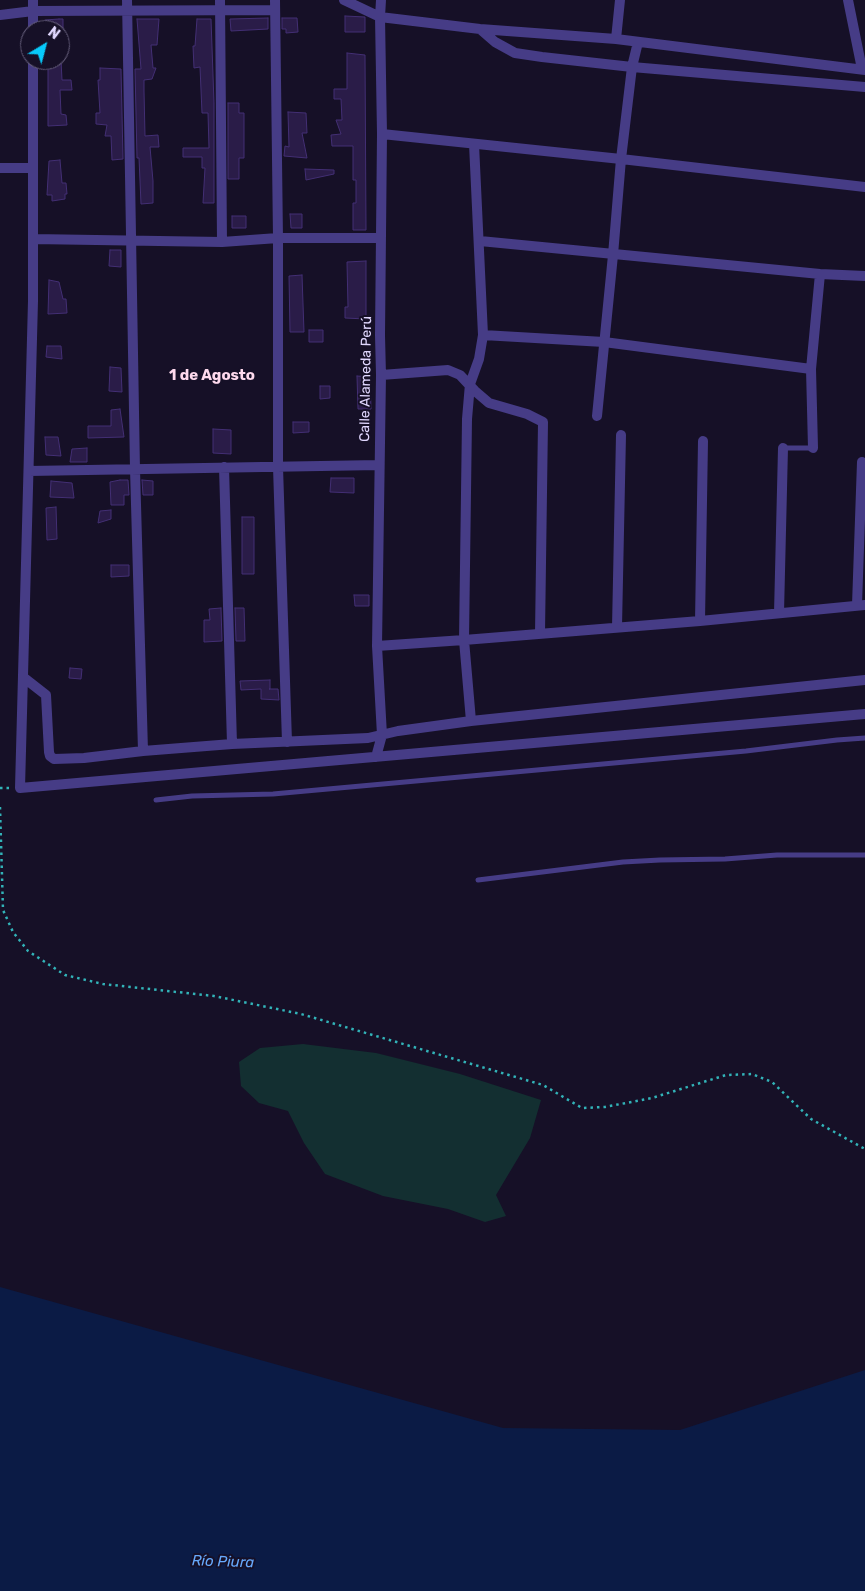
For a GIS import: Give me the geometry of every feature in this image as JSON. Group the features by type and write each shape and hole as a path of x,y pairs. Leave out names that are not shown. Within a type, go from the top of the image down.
{"street":[{"path":"33,0 33,20"},
{"path":"127,0 135,469 143,750"},
{"path":"344,0 380,17 480,29 616,39 863,70 848,0"},
{"name":"Calle Alameda Perú","path":"376,757 382,735 377,646 381,376 381,0"},
{"path":"616,39 620,0"},
{"path":"0,15 33,11 127,11 220,5 275,5 278,467 287,742"},
{"path":"220,5 222,242"},
{"path":"480,29 495,42 515,52 542,57 632,67 865,86"},
{"path":"597,416 621,159 632,67 638,42"},
{"path":"33,70 33,239 29,471 20,788 865,714"},
{"path":"382,134 865,187"},
{"path":"471,720 464,640 468,419 470,384 479,360 483,334 474,144"},
{"path":"0,168 33,168"},
{"path":"33,239 222,242 278,238 381,238"},
{"path":"480,241 820,274 865,276"},
{"path":"813,448 811,370 820,274"},
{"path":"483,334 604,342 811,370"},
{"path":"381,376 448,370 460,375 489,403 527,414 543,422 540,633"},
{"path":"617,626 622,435"},
{"path":"700,621 703,440"},
{"path":"780,613 782,448"},
{"path":"377,646 700,621 861,605 862,462"},
{"path":"29,471 379,465"},
{"path":"224,467 232,744"},
{"path":"23,677 46,695 49,752 50,756 54,759 84,758 143,750 232,744 368,738 398,731 471,720 865,680"}],"lane":[{"path":"782,448 813,448"},
{"path":"156,800 192,796 273,794 746,751 865,738"},
{"path":"478,880 623,862 725,859 777,855 865,855"}],"path":[{"path":"0,807 3,910 12,932 28,952 65,975 103,984 214,996 301,1014 543,1085 582,1108 605,1107 652,1098 726,1075 752,1074 772,1082 811,1119 865,1149"}],"green space":[{"path":"303,1044 376,1053 460,1074 541,1100 530,1138 496,1195 506,1216 485,1222 448,1209 383,1196 325,1174 304,1143 288,1111 259,1103 241,1086 239,1062 260,1048"}],"water":[{"name":"Río Piura","path":"0,1287 503,1428 680,1430 865,1370 865,1591 0,1591"}],"building":[{"path":"345,16 365,17 365,32 345,32"},
{"path":"268,18 268,29 231,31 230,19"},
{"path":"282,18 297,18 298,32 286,33 286,29 282,29"},
{"path":"137,19 159,19 157,45 151,45 153,68 156,68 152,79 144,80 144,91 145,136 158,135 159,147 150,147 153,203 141,204 139,158 137,158 135,69 141,69"},
{"path":"197,19 211,19 214,103 214,203 203,203 205,168 202,168 202,157 183,157 183,148 209,148 208,113 202,113 200,67 194,68 193,46 195,46"},
{"path":"347,53 365,55 366,230 353,230 353,203 356,203 356,180 353,180 353,146 332,146 331,135 341,134 336,120 342,120 341,99 334,99 334,89 347,89"},
{"path":"100,68 121,69 123,159 112,160 111,136 105,136 107,125 96,124 96,113 100,113 98,80 100,80"},
{"path":"48,70 62,70 62,80 71,80 72,90 60,90 61,114 66,115 67,125 48,126"},
{"path":"228,103 239,103 239,113 244,113 244,158 239,158 239,179 228,179"},
{"path":"288,112 306,113 307,133 302,133 307,158 284,156 285,146 289,147"},
{"path":"60,160 62,183 66,183 67,194 65,194 65,199 52,201 52,195 47,195 49,161"},
{"path":"305,169 334,170 334,174 306,180"},
{"path":"290,214 302,214 302,228 291,228"},
{"path":"232,216 246,216 246,228 232,228"},
{"path":"110,250 121,250 121,267 109,266"},
{"path":"366,261 366,319 345,318 345,307 348,307 347,262"},
{"path":"302,275 304,332 290,332 289,276"},
{"path":"49,280 59,282 63,299 66,299 67,313 48,314"},
{"path":"309,330 323,330 323,342 309,342"},
{"path":"47,346 61,346 62,359 46,357"},
{"path":"110,367 121,368 122,392 109,391"},
{"path":"357,376 370,377 371,409 358,409"},
{"path":"320,386 330,386 330,398 320,399"},
{"path":"120,409 124,437 88,438 88,426 111,426 111,410"},
{"path":"293,422 309,422 309,432 293,433"},
{"path":"213,429 231,430 231,454 213,453"},
{"path":"45,437 58,437 61,456 46,455"},
{"path":"87,448 87,462 70,462 72,449"},
{"path":"331,478 354,478 354,493 330,492"},
{"path":"128,480 129,495 124,495 124,505 111,505 110,482"},
{"path":"142,480 153,481 153,495 143,495"},
{"path":"51,481 72,483 74,498 50,497"},
{"path":"56,507 57,539 47,540 46,508"},
{"path":"111,510 111,519 98,523 100,511"},
{"path":"242,517 254,517 254,574 242,574"},
{"path":"111,565 129,565 129,576 111,577"},
{"path":"354,595 369,595 369,606 355,606"},
{"path":"221,608 222,641 204,642 204,620 210,620 209,609"},
{"path":"235,608 244,608 245,641 236,641"},
{"path":"70,668 82,669 81,679 69,678"},
{"path":"270,680 270,689 278,689 279,700 261,699 261,689 241,690 240,681"}],"district":[{"name":"1 de Agosto","path":"212,376"}]}
